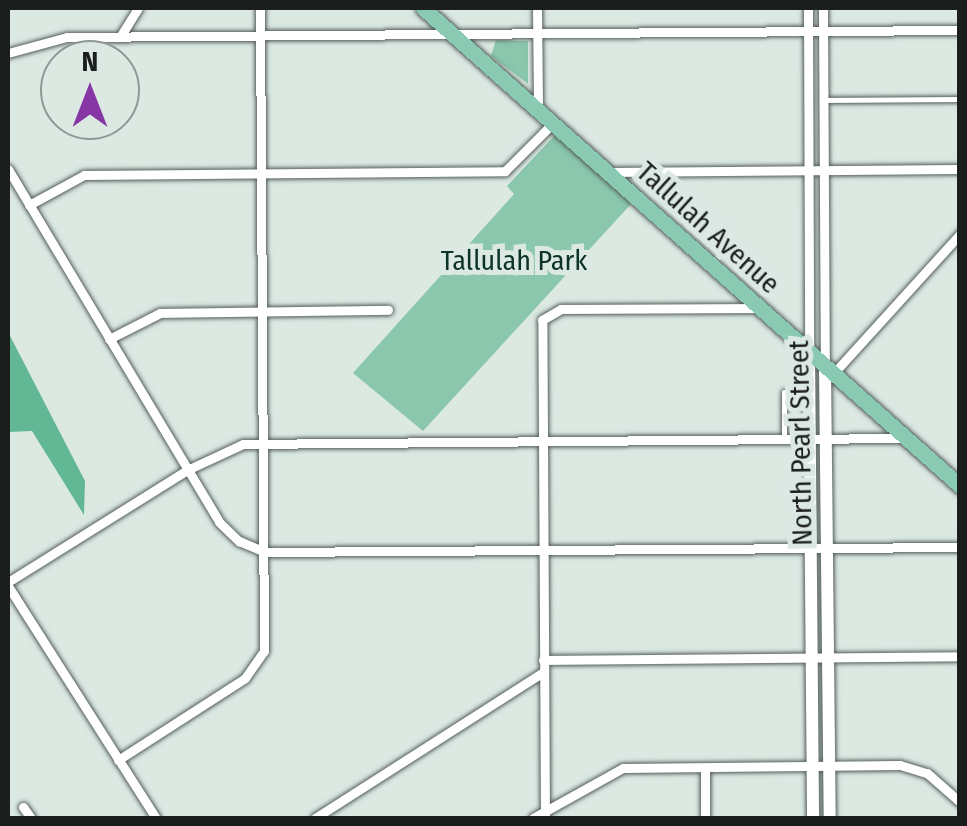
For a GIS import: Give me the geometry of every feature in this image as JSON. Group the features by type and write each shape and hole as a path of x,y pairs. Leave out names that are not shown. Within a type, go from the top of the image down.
{"main road":[{"name":"Tallulah Avenue","path":"424,8 960,486"}],"street":[{"path":"120,37 138,8"},
{"path":"118,760 246,678 261,661 265,552 260,8"},
{"path":"537,8 538,109"},
{"name":"North Pearl Street","path":"808,8 813,818"},
{"name":"North Pearl Street","path":"823,8 830,818"},
{"path":"8,53 24,45 120,37 960,30"},
{"path":"29,205 84,175 505,171 553,123"},
{"path":"8,169 227,532 265,552 960,547"},
{"path":"608,172 960,169"},
{"path":"829,371 958,240"},
{"path":"545,815 539,327 546,314 760,308"},
{"path":"109,339 160,313 388,310"},
{"path":"152,817 8,584 230,446 906,438"},
{"path":"543,660 960,656"},
{"path":"315,818 543,672"},
{"path":"533,818 545,815 608,772 705,768 914,767 960,802"},
{"path":"705,768 706,818"},
{"path":"24,807 31,818"}],"lane":[{"path":"824,100 960,99"},
{"path":"784,439 784,392 810,392"}],"green space":[{"path":"496,40 528,41 528,84 491,56"},
{"name":"Tallulah Park","path":"555,135 631,204 423,431 353,373 514,194 507,186"}],"shaded area":[{"path":"8,332 85,481 84,515 32,431 8,432"}]}
